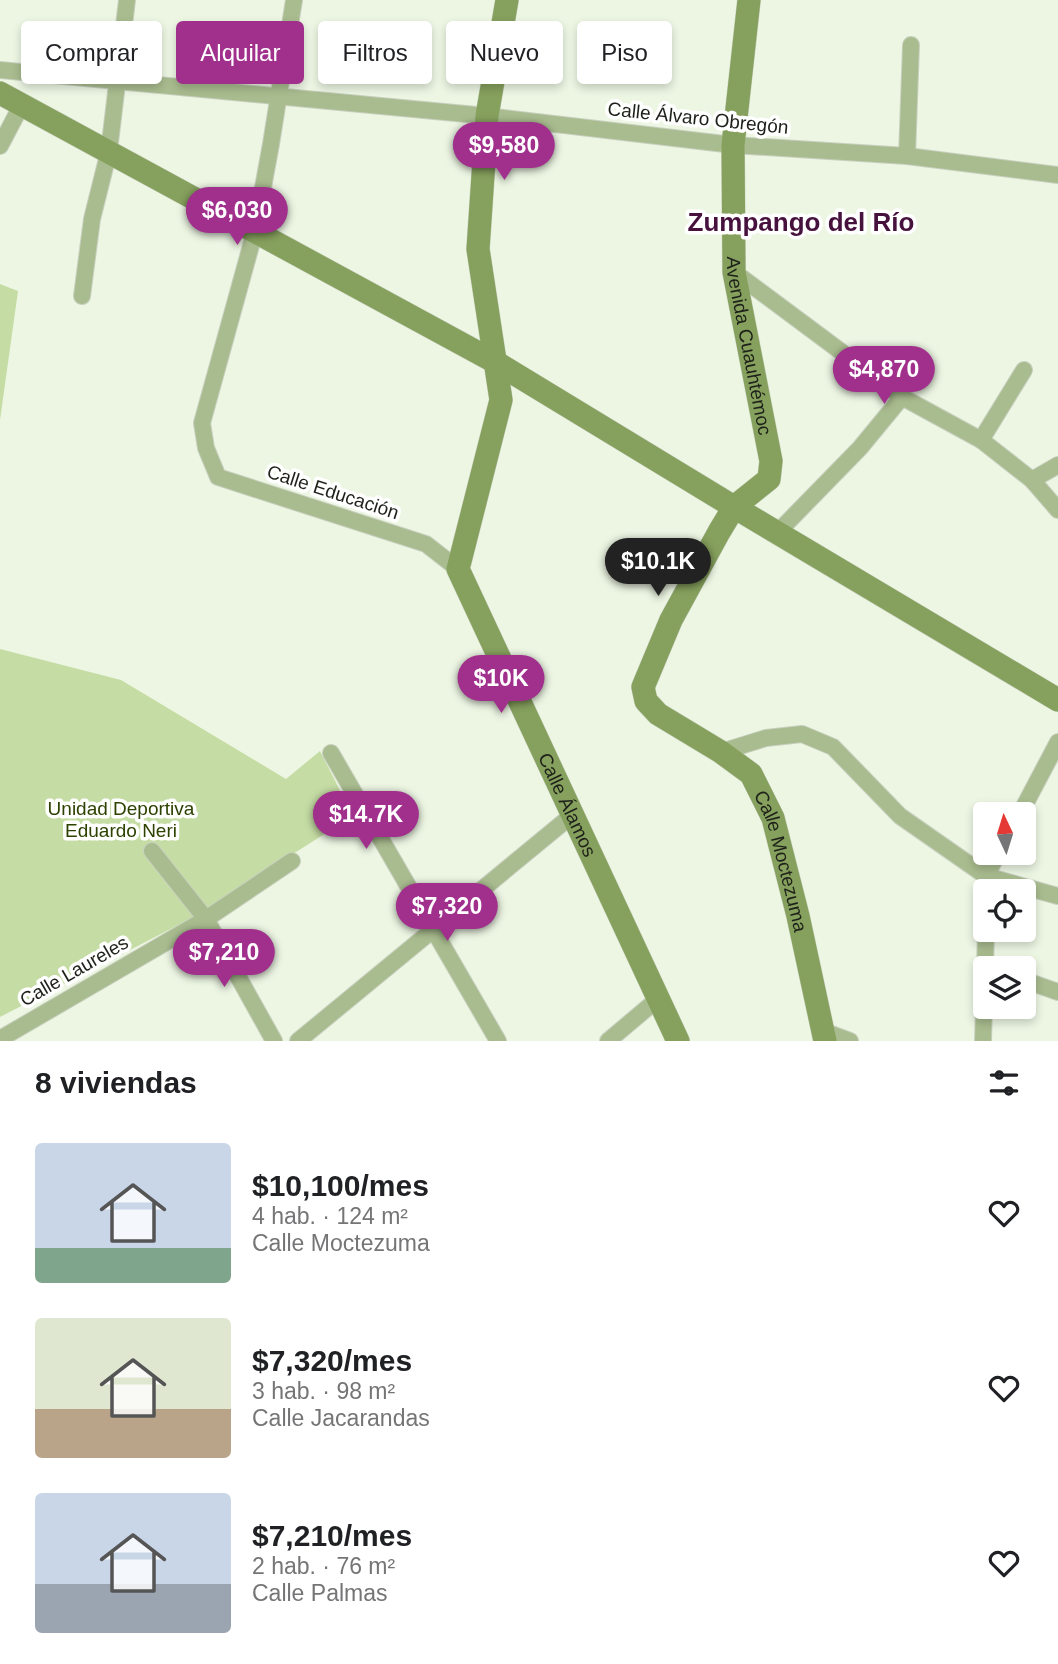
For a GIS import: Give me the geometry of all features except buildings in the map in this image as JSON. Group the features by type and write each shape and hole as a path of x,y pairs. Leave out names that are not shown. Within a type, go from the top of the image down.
{"street":[{"path":"124,21 127,0"},
{"path":"254,232 294,0"},
{"path":"458,569 501,400 478,249 486,116 507,0"},
{"name":"Avenida Cuauhtémoc","path":"734,508 769,479 771,461 734,272 733,145 749,0"},
{"path":"907,156 911,45"},
{"name":"Calle Álvaro Obregón","path":"0,70 21,72"},
{"path":"82,296 92,219 109,151 116,84"},
{"name":"Calle Álvaro Obregón","path":"145,84 486,116 733,145 907,156 1058,175"},
{"path":"0,93 497,363 734,508 1058,700"},
{"path":"0,146 21,106"},
{"name":"Calle Educación","path":"254,232 202,423 206,448 218,477 426,544 458,569"},
{"path":"734,272 902,397 981,440 1032,480 1058,510"},
{"path":"981,440 1024,370"},
{"path":"777,533 860,447 902,397"},
{"path":"1032,480 1058,465"},
{"name":"Calle Moctezuma","path":"734,508 671,620 643,687 646,701 659,714 751,774 773,818 824,1036"},
{"name":"Calle Álamos","path":"458,569 678,1041"},
{"path":"721,752 766,738 802,734 834,747 900,816 981,879"},
{"path":"1026,802 1058,743"},
{"path":"331,753 498,1041"},
{"path":"298,1041 571,816"},
{"path":"152,851 206,919 274,1041"},
{"name":"Calle Laureles","path":"0,1039 206,919 292,861"},
{"path":"1036,892 1058,896"},
{"path":"1036,984 1058,992"},
{"path":"608,1041 659,998"},
{"path":"983,1041 984,1019"},
{"path":"824,1036 850,1041"}],"green space":[{"path":"0,284 18,291 0,420"},
{"name":"Unidad Deportiva Eduardo Neri","path":"0,649 121,680 286,779 320,751 353,816 190,919 0,1017"}],"district":[{"name":"Zumpango del Río","path":"801,222"}]}
